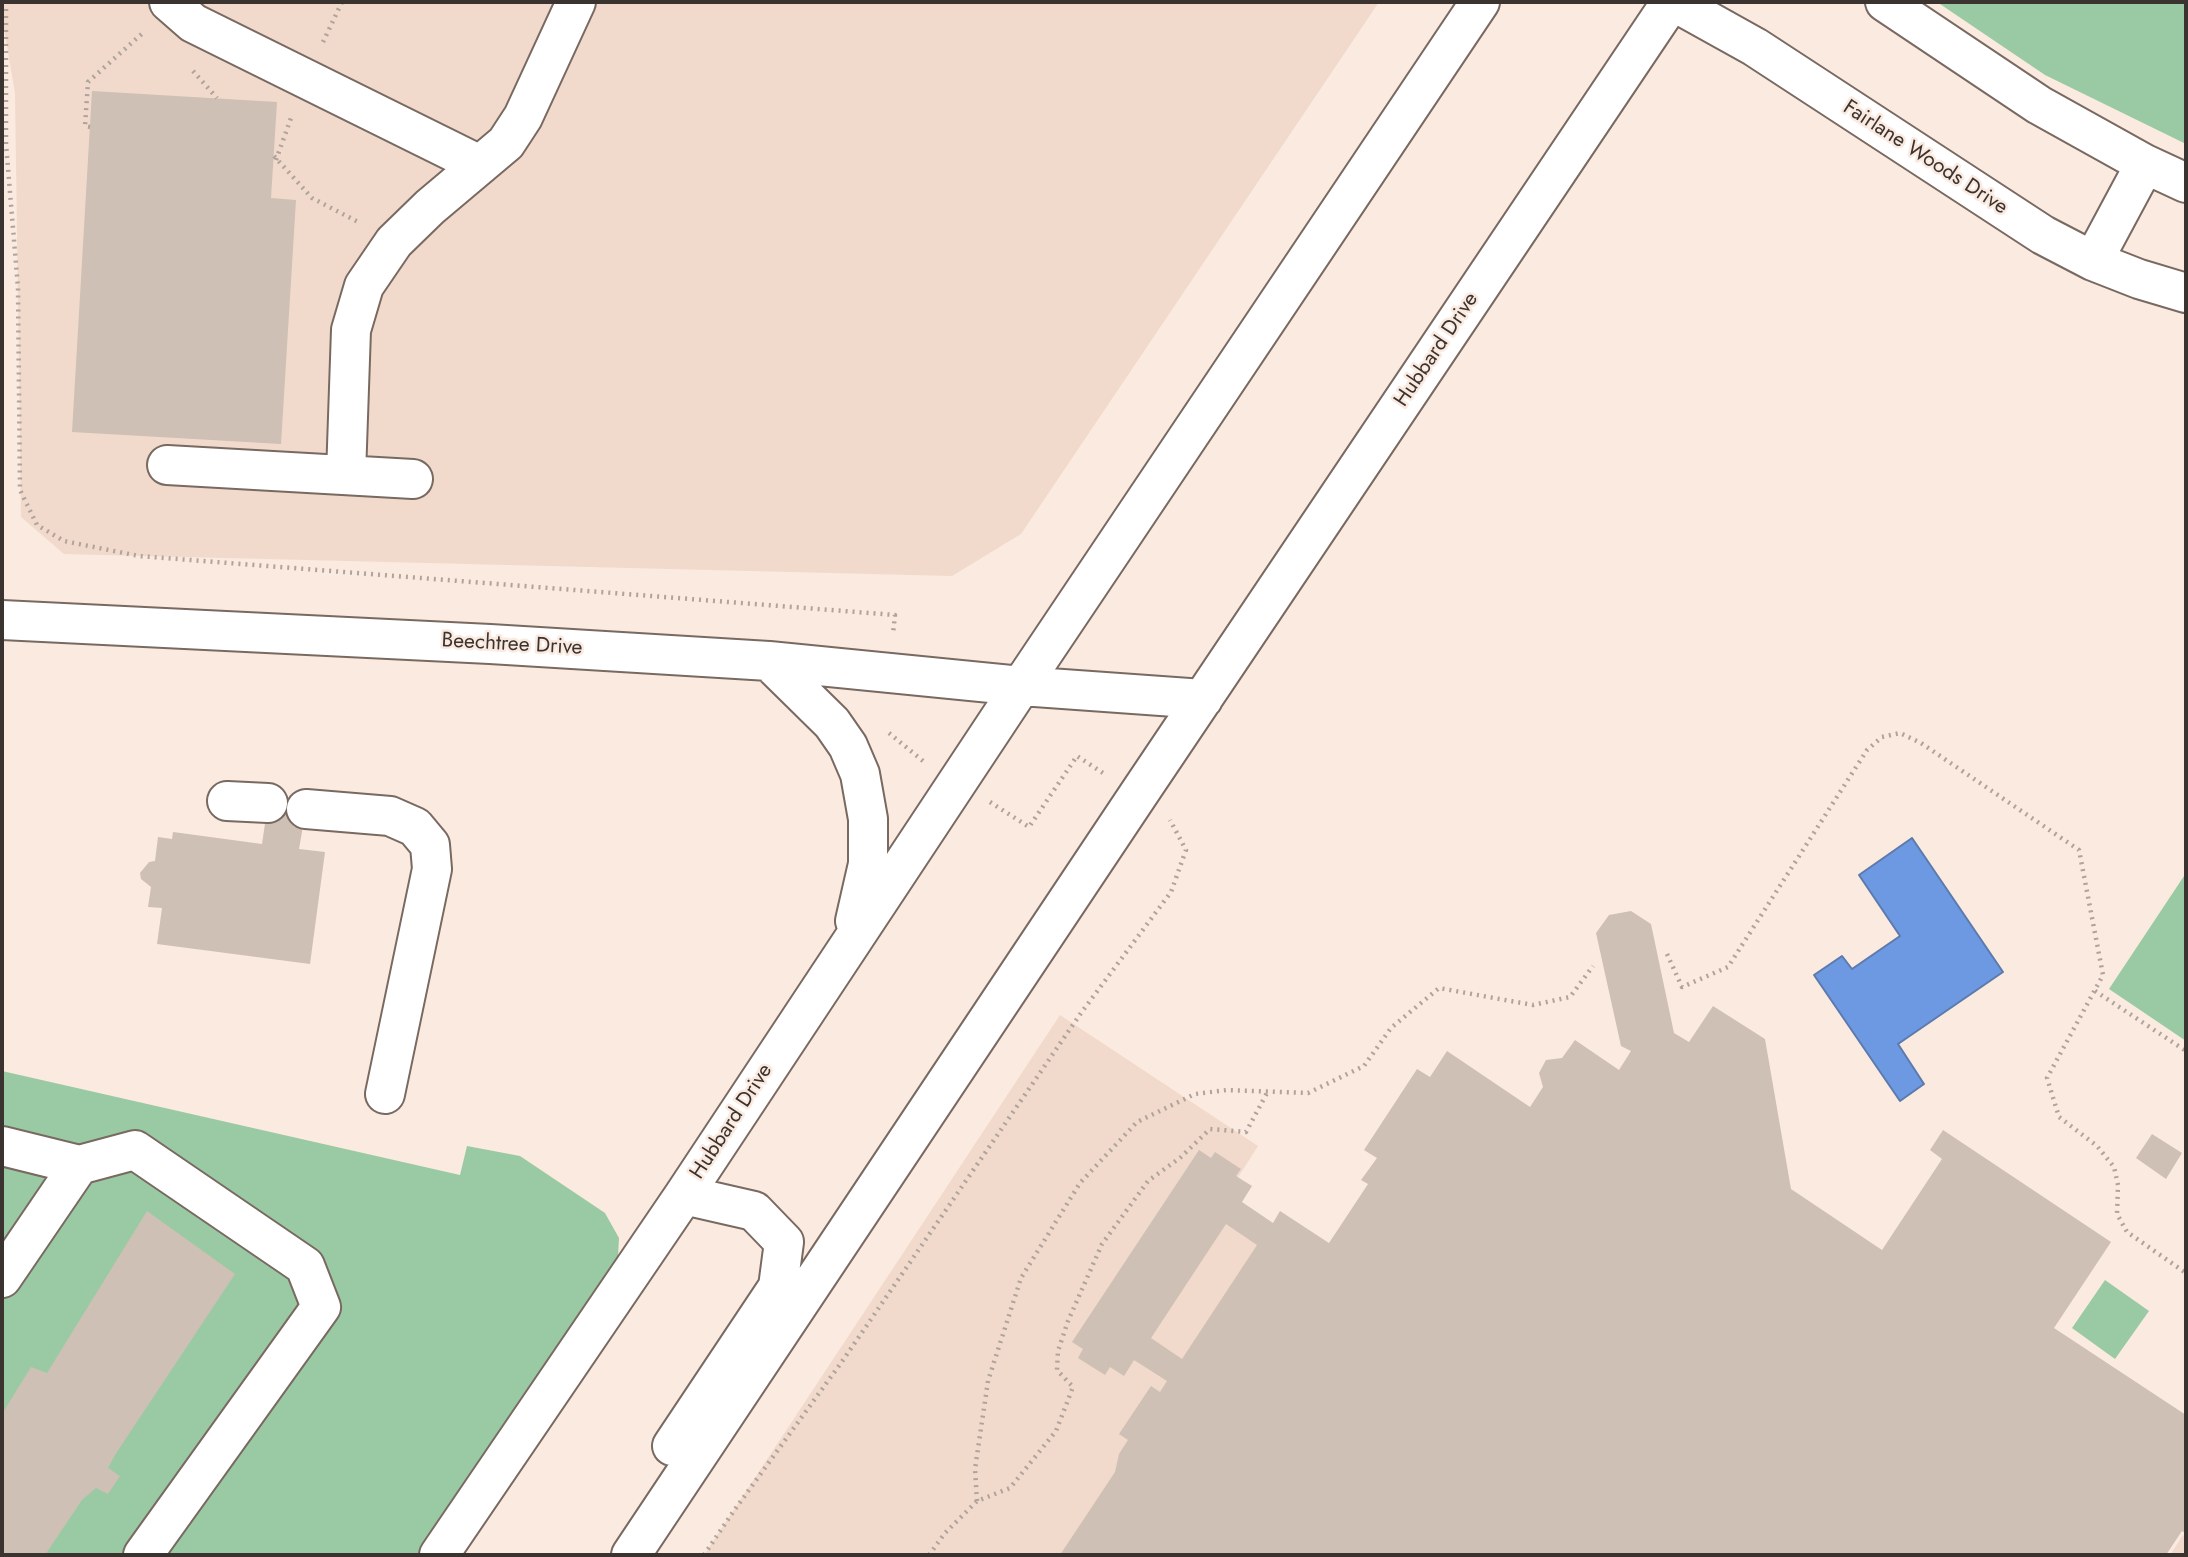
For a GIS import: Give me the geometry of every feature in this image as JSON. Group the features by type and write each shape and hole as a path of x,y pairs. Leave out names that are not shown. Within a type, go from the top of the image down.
{"street":[{"path":"346,475 351,330 364,286 394,242 430,207 506,143 523,117 576,2"},
{"name":"Hubbard Drive","path":"439,1555 684,1195 1021,686 1480,2"},
{"name":"Hubbard Drive","path":"631,1555 1672,2"},
{"name":"Fairlane Woods Drive","path":"1672,2 1755,47 2043,235 2093,261 2138,279 2183,283"},
{"path":"1885,2 2039,105 2145,164 2186,183"},
{"path":"161,13 193,23 480,165"},
{"path":"2093,261 2145,164"},
{"path":"167,465 413,479"},
{"name":"Beechtree Drive","path":"2,620 769,661 1021,686"},
{"path":"769,661 832,723 848,746 860,774 868,818 868,864 860,909 845,951"},
{"path":"1021,686 1203,699"},
{"path":"227,801 268,803"},
{"path":"306,809 390,816 415,827 430,845 432,869 385,1094"},
{"path":"2,1146 79,1164 135,1150 305,1266 321,1307 143,1555"},
{"path":"2,1278 79,1164"},
{"path":"606,1555 609,1541 778,1287 784,1242 754,1211 684,1195"},
{"path":"459,1555 477,1497"}],"path":[{"path":"90,127 85,126 88,82 161,13"},
{"path":"185,61 217,98"},
{"path":"274,156 312,198 394,242"},
{"path":"884,729 916,757"},
{"path":"1667,954 1682,987 1728,967 1867,750 1882,737 1900,733 1921,743 2079,850 2103,975 2047,1078 2059,1117 2097,1146 2114,1167 2118,1185 2117,1214 2127,1232 2186,1273"},
{"path":"986,800 1029,827 1077,756 1107,776"},
{"path":"704,1555 849,1352 1081,1013 1171,892 1186,850 1167,815"},
{"path":"977,1501 975,1469 988,1381 1021,1278 1080,1183 1137,1122 1195,1094 1227,1090 1308,1093 1364,1066 1391,1028 1439,988 1533,1005 1570,998 1593,966"},
{"path":"2095,991 2186,1051"},
{"path":"929,1555 945,1533 977,1501 1010,1488 1056,1431 1073,1387 1057,1370 1058,1350 1068,1321 1102,1244 1148,1181 1181,1157 1210,1129 1246,1132 1268,1091"}],"shaded area":[{"path":"2,2 1379,2 1021,534 952,576 64,554 21,517 15,93 2,17"},
{"path":"1060,1015 1258,1146 1228,1193 1538,1555 704,1555"},
{"path":"2183,1535 2186,1537 2186,1555 2170,1555"}],"green space":[{"path":"1937,2 2186,2 2186,144 2045,75"},
{"path":"2186,873 2186,1041 2109,989"},
{"path":"2,1071 460,1175 467,1146 520,1156 605,1213 619,1238 618,1256 612,1271 421,1555 2,1555"},
{"path":"2105,1280 2149,1311 2115,1359 2072,1328"}],"water":[{"path":"1912,838 2003,972 1898,1044 1924,1084 1900,1101 1814,975 1842,956 1852,969 1900,936 1859,875"}],"building":[{"path":"92,91 277,102 271,198 296,200 281,444 72,432"},
{"path":"268,803 306,809 299,849 325,852 310,964 157,944 162,908 148,907 151,887 141,879 140,873 149,862 155,861 158,837 172,839 173,832 262,844"},
{"path":"1631,911 1651,924 1674,1033 1689,1042 1713,1006 1765,1039 1791,1189 1882,1250 1942,1159 1930,1150 1943,1130 2111,1242 2054,1328 2186,1415 2186,1534 2182,1531 2166,1555 1060,1555 1115,1472 1119,1454 1128,1440 1119,1434 1151,1386 1160,1392 1167,1381 1134,1360 1124,1376 1110,1367 1105,1375 1078,1358 1083,1349 1072,1342 1199,1150 1211,1158 1215,1152 1241,1169 1236,1176 1252,1186 1242,1202 1273,1223 1280,1211 1329,1243 1368,1184 1361,1180 1377,1158 1364,1150 1417,1069 1430,1077 1447,1051 1530,1107 1543,1087 1539,1073 1546,1060 1562,1058 1575,1040 1619,1070 1631,1051 1621,1046 1596,933 1609,915","holes":["1226,1224 1257,1245 1182,1359 1151,1338"]},
{"path":"2152,1134 2182,1153 2166,1179 2136,1158"},
{"path":"147,1211 235,1274 115,1455 108,1468 120,1476 108,1494 96,1488 82,1500 45,1555 2,1555 2,1414 31,1367 47,1373"}]}
